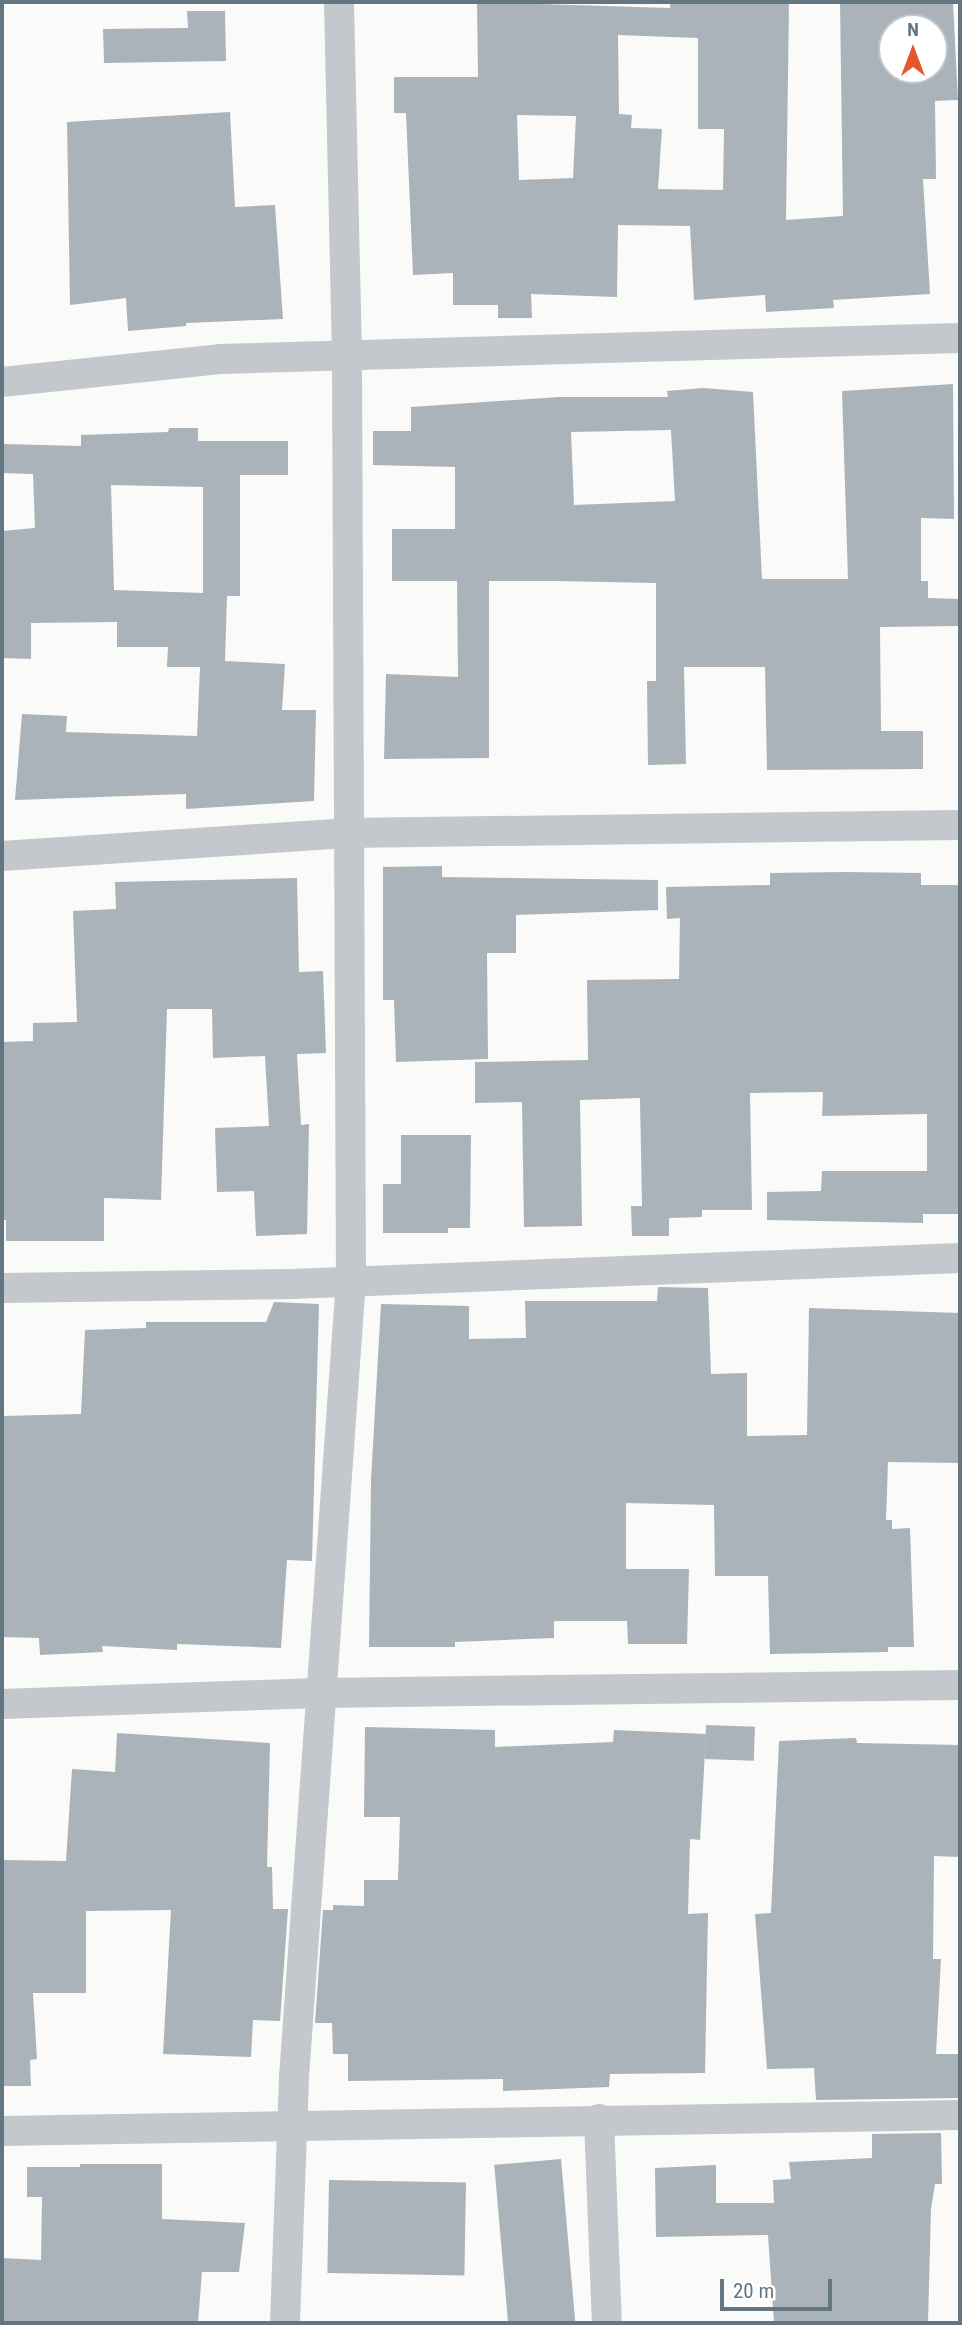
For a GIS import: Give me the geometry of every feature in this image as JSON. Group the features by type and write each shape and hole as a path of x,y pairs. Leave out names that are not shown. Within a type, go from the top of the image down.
{"street":[{"path":"285,2323 292,2123 318,1693 351,1280 346,833 346,355 339,2"},
{"path":"2,382 220,359 960,338"},
{"path":"2,856 346,833 960,825"},
{"path":"2,1287 351,1280 960,1258"},
{"path":"2,1704 318,1693 960,1685"},
{"path":"2,2131 292,2123 960,2115"},
{"path":"599,2119 607,2323"}],"building":[{"path":"477,2 670,8 670,2 789,2 786,220 843,216 840,2 953,2 958,100 935,101 936,179 923,179 930,294 833,300 834,308 766,312 765,295 694,300 690,226 618,225 617,297 531,294 532,318 498,318 498,305 453,305 453,273 413,275 406,113 394,113 394,77 478,77","holes":["618,35 698,38 698,129 724,129 723,190 658,189 662,129 631,128 632,115 619,114","517,115 576,116 573,178 519,180"]},
{"path":"187,11 225,11 226,61 104,63 103,29 188,28"},
{"path":"230,112 235,207 275,205 283,319 186,323 186,326 128,331 126,298 70,305 67,122"},
{"path":"953,384 954,519 921,518 921,581 928,581 928,598 960,599 960,626 880,627 881,731 923,731 923,769 767,770 765,667 684,667 686,764 648,765 647,681 656,681 656,583 556,581 489,581 489,758 384,759 386,674 458,677 457,581 392,581 392,529 455,529 455,467 373,465 373,431 411,431 411,407 559,397 668,397 667,391 703,388 753,392 762,579 848,579 842,391","holes":["671,430 675,501 574,505 571,432"]},
{"path":"169,428 198,428 198,441 288,441 288,475 240,475 240,596 227,596 225,661 285,664 282,710 316,710 314,801 186,809 186,794 15,800 22,714 67,716 66,732 197,736 200,667 167,667 168,647 117,647 117,622 31,623 31,659 2,658 2,531 35,528 33,474 2,473 2,444 81,446 81,435 168,432","holes":["111,485 203,487 203,593 114,590"]},
{"path":"442,866 442,877 658,880 658,910 516,915 516,953 487,953 488,1059 396,1062 394,1000 383,1000 383,867"},
{"path":"770,873 921,873 921,885 960,885 960,1214 923,1214 923,1223 767,1220 767,1192 821,1191 822,1171 927,1171 927,1114 822,1116 823,1092 750,1093 752,1210 702,1210 702,1217 669,1218 669,1236 632,1236 631,1206 642,1206 640,1098 580,1100 582,1226 524,1227 522,1102 475,1103 475,1062 588,1060 587,980 679,979 680,918 667,919 666,887 770,885"},
{"path":"297,878 299,972 323,971 326,1053 297,1054 301,1125 309,1124 307,1234 256,1236 254,1191 217,1192 215,1128 269,1126 265,1056 213,1058 212,1009 167,1009 161,1200 104,1198 104,1241 6,1241 6,1220 2,1220 2,1042 33,1041 33,1023 77,1022 73,911 116,909 115,882"},
{"path":"401,1135 471,1135 470,1228 448,1228 448,1233 383,1233 383,1184 401,1184"},
{"path":"658,1287 708,1288 711,1374 747,1373 747,1436 807,1435 809,1308 960,1313 960,1463 888,1462 886,1520 892,1520 892,1529 910,1528 914,1647 888,1647 888,1652 770,1654 768,1576 715,1576 714,1505 626,1503 626,1569 689,1569 687,1644 628,1644 627,1621 554,1621 554,1638 455,1642 455,1647 369,1647 371,1480 381,1304 469,1306 469,1339 526,1338 525,1301 657,1301"},
{"path":"274,1302 319,1304 312,1561 287,1560 281,1648 177,1644 177,1650 102,1646 103,1652 40,1655 39,1638 2,1637 2,1416 81,1414 85,1330 146,1328 146,1322 266,1322"},
{"path":"706,1725 755,1727 754,1761 705,1759"},
{"path":"365,1727 495,1730 495,1747 613,1742 614,1730 706,1734 700,1840 690,1839 688,1914 708,1913 705,2073 610,2074 609,2087 503,2091 503,2079 348,2081 348,2054 333,2054 332,2023 315,2023 323,1910 333,1910 333,1905 364,1906 364,1880 398,1880 400,1817 364,1817"},
{"path":"117,1733 270,1743 267,1867 272,1867 273,1909 288,1909 280,2021 253,2020 251,2057 163,2054 171,1910 86,1911 86,1993 33,1993 37,2059 30,2060 31,2086 3,2086 2,1860 66,1861 72,1769 115,1772"},
{"path":"856,1738 857,1743 960,1745 960,1857 934,1856 933,1959 941,1959 936,2054 959,2054 959,2098 816,2100 814,2068 767,2069 755,1914 771,1913 779,1741"},
{"path":"941,2133 942,2184 935,2184 931,2209 928,2323 774,2323 768,2235 656,2237 655,2168 716,2165 716,2203 774,2203 773,2180 791,2179 789,2162 872,2158 872,2134"},
{"path":"561,2159 575,2323 508,2323 494,2165"},
{"path":"80,2164 162,2164 162,2219 245,2223 239,2272 202,2272 198,2323 2,2323 2,2258 41,2260 42,2197 27,2197 27,2167 80,2167"},
{"path":"329,2180 466,2182 464,2275 327,2273"}]}
